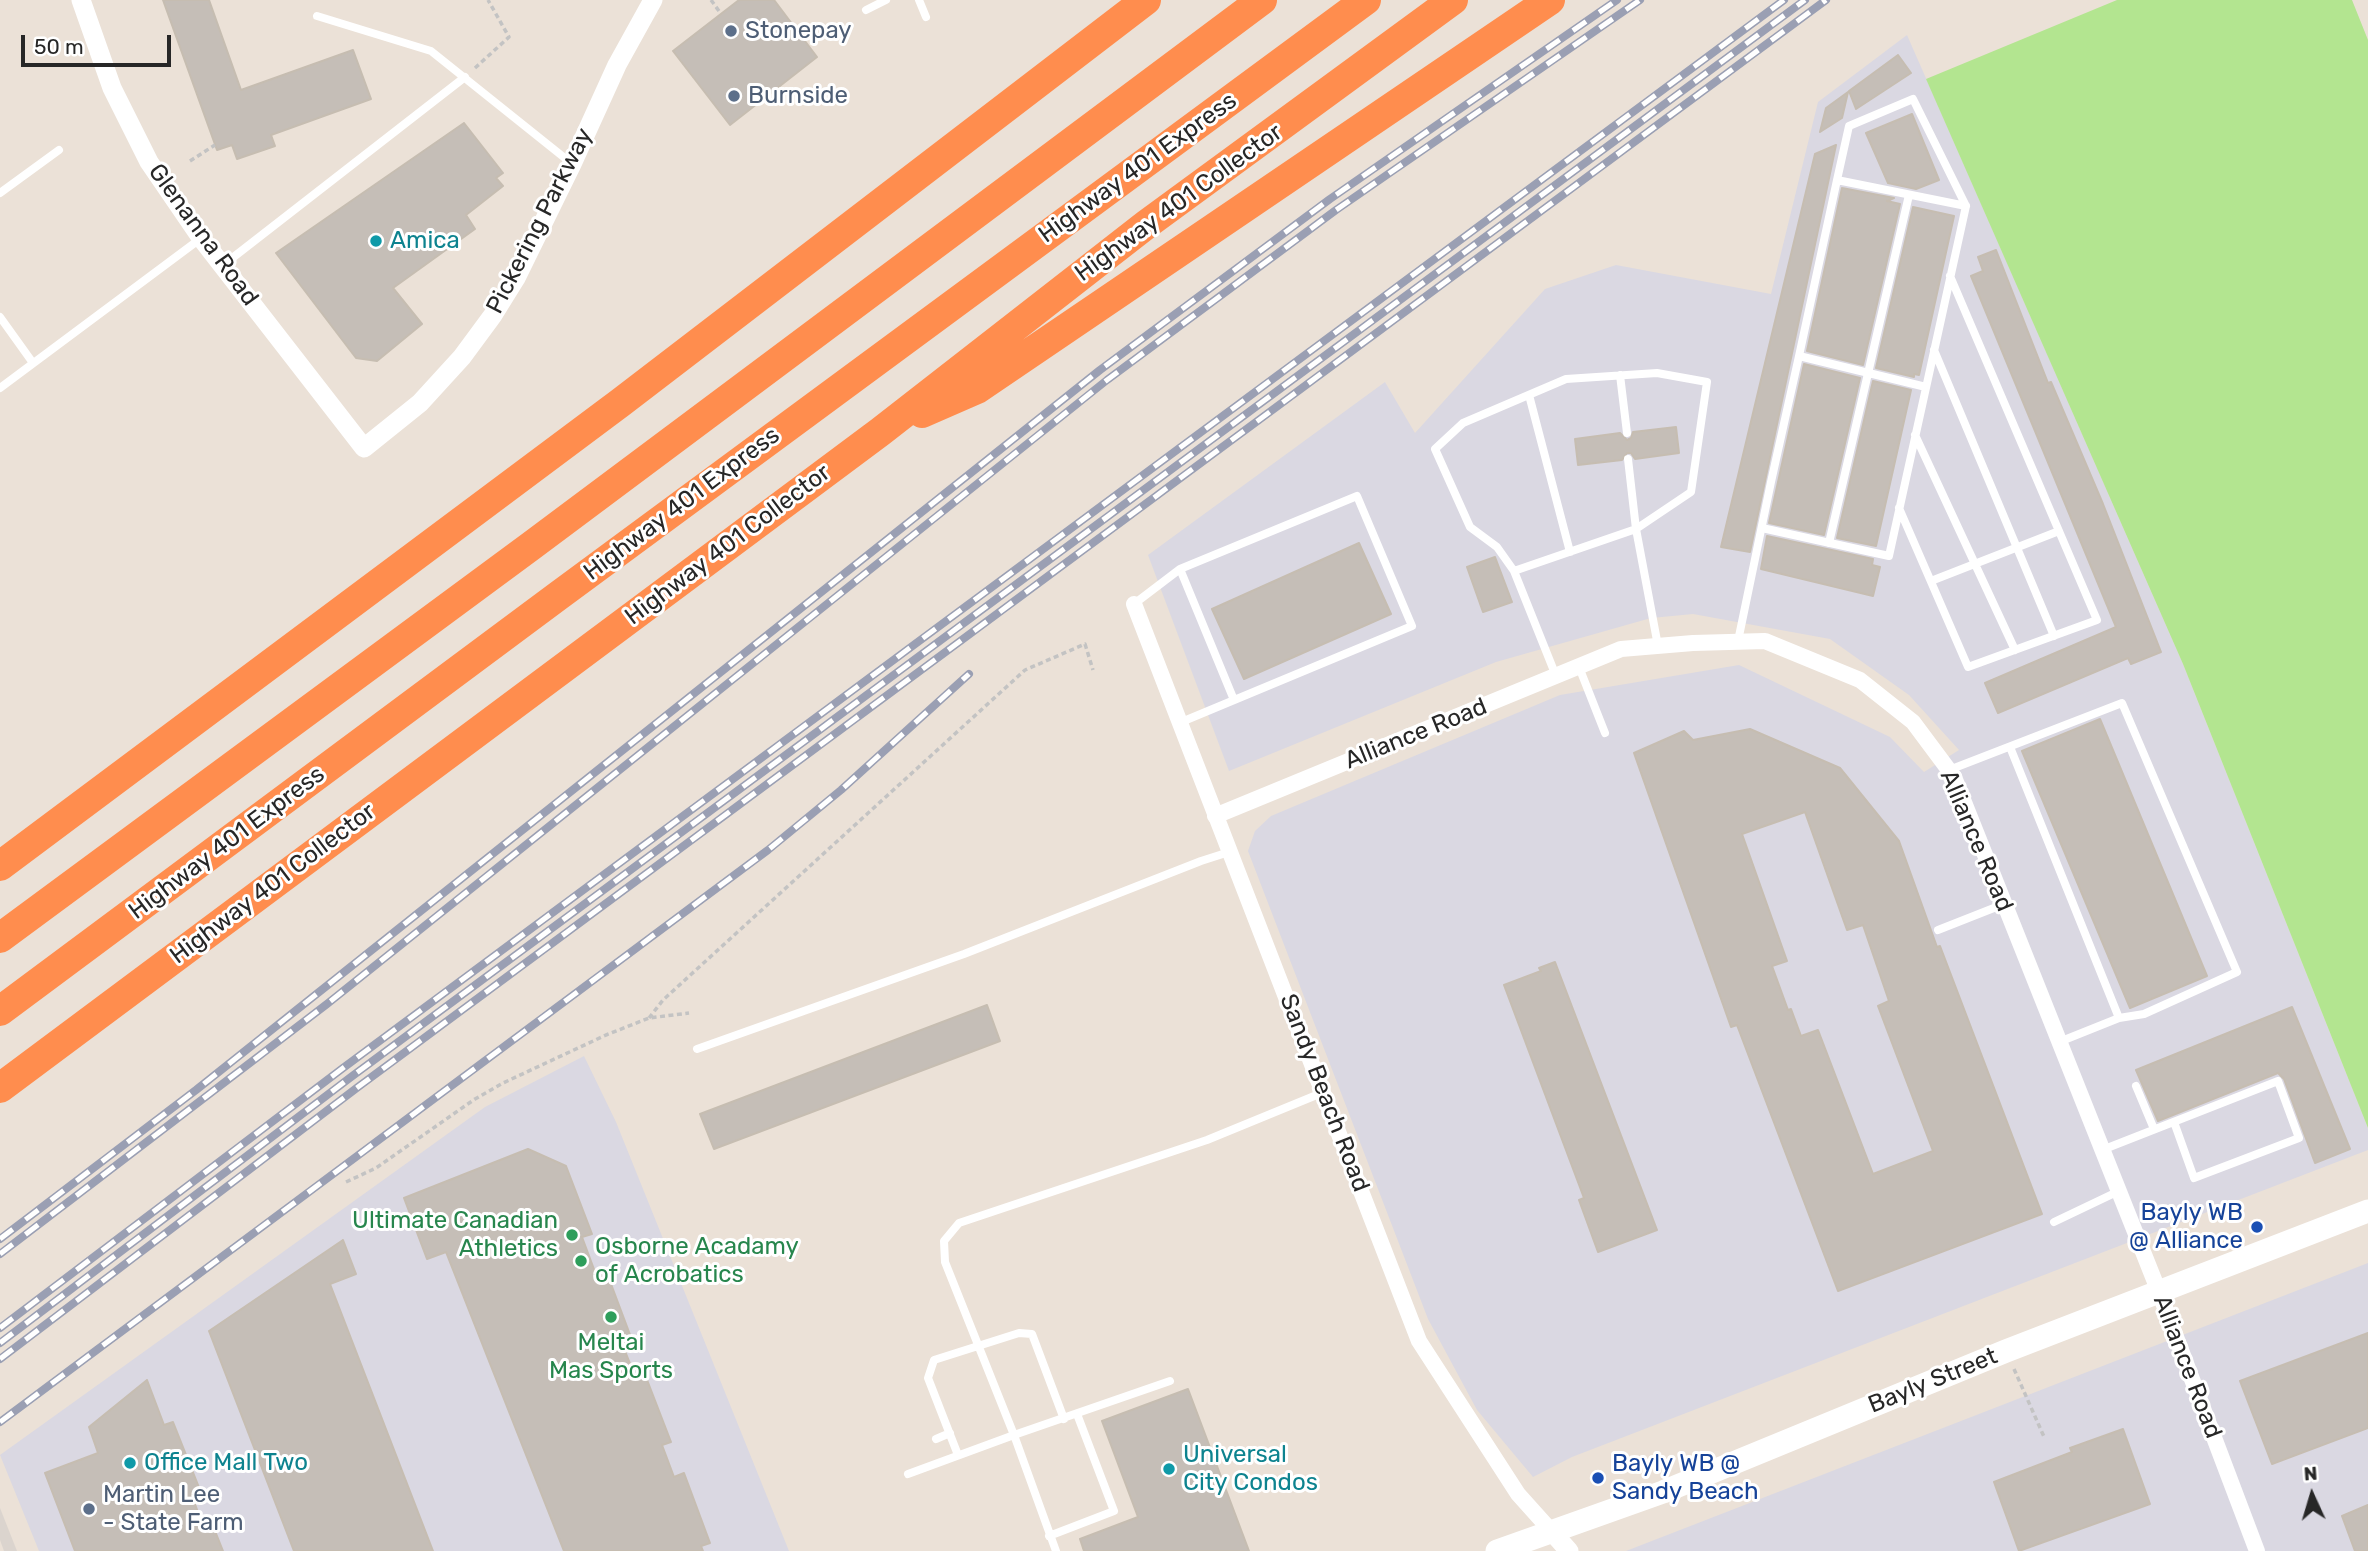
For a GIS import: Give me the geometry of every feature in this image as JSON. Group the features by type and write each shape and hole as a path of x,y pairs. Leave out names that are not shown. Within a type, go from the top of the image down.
{"highway":[{"path":"1,865 620,403 1146,0"},
{"path":"0,938 531,546 1262,0"},
{"name":"Highway 401 Express","path":"0,1012 1366,0"},
{"name":"Highway 401 Collector","path":"0,1088 880,432 1147,225 1453,0"},
{"path":"880,432 977,389 1550,0"}],"main road":[{"name":"Bayly Street","path":"1497,1551 1663,1492 2006,1351 2368,1211"}],"street":[{"name":"Glenanna Road","path":"81,0 112,88 149,162 222,266 364,448"},
{"name":"Pickering Parkway","path":"364,448 420,403 462,357 493,315 516,278 617,65 653,0"},
{"name":"Sandy Beach Road","path":"1134,604 1419,1341 1518,1494 1569,1551"},
{"name":"Alliance Road","path":"1215,816 1622,649 1765,641 1860,680 1913,722 1954,777 2159,1292 2257,1551"}],"lane":[{"path":"866,10 886,0"},
{"path":"919,0 926,17"},
{"path":"317,16 431,51 572,164"},
{"path":"222,266 465,77"},
{"path":"1738,641 1762,528 1799,356 1838,180 1849,126 1913,99 1966,206 1889,556 1762,528"},
{"path":"0,193 59,150"},
{"path":"1838,180 1966,206"},
{"path":"1829,543 1909,195"},
{"path":"0,388 201,238"},
{"path":"1899,508 1968,667 2097,620 1950,276"},
{"path":"0,317 33,363"},
{"path":"1934,350 2054,636"},
{"path":"1799,356 1926,387"},
{"path":"1514,571 1636,529 1691,492 1707,382 1657,373 1566,379 1463,423 1435,449 1470,527 1497,547 1514,571 1556,676"},
{"path":"1620,376 1627,433"},
{"path":"1529,395 1570,552"},
{"path":"1915,435 2015,650"},
{"path":"1628,459 1636,529 1658,646"},
{"path":"1134,604 1180,569 1357,496 1412,626 1179,723"},
{"path":"1931,581 2059,531"},
{"path":"1180,569 1234,700"},
{"path":"1579,667 1605,733"},
{"path":"1949,770 2122,703 2237,972 2144,1014 2119,1018 2059,1042"},
{"path":"2010,747 2119,1018"},
{"path":"697,1049 949,959 1229,852"},
{"path":"1938,930 2004,904"},
{"path":"2102,1150 2278,1081 2299,1138 2194,1178 2174,1122"},
{"path":"2136,1086 2154,1129"},
{"path":"1056,1551 1014,1435 976,1346 945,1262 944,1241 959,1223 1207,1140 1324,1092"},
{"path":"2054,1222 2119,1191"},
{"path":"958,1455 928,1378 934,1360 1019,1333 1032,1334 1064,1419"},
{"path":"908,1474 1170,1381"},
{"path":"1049,1536 1114,1511 1077,1414"},
{"path":"936,1439 950,1433"}],"path":[{"path":"465,77 509,37 488,0"},
{"path":"711,0 719,10"},
{"path":"190,161 215,145"},
{"path":"649,1018 673,991 1025,670 1085,644 1093,670"},
{"path":"346,1182 376,1168 475,1099 503,1083 649,1018 689,1013"},
{"path":"2006,1351 2045,1439"}],"shaded area":[{"path":"1907,35 2183,664 2368,1128 2368,1150 1572,1457 1533,1477 1477,1410 1428,1319 1248,851 1255,831 1271,816 1560,695 1739,665 1890,737 1924,772 1959,750 1909,695 1830,639 1693,614 1651,618 1496,662 1229,771 1148,555 1385,382 1415,433 1545,289 1616,265 1771,294 1818,102"},
{"path":"584,1056 616,1122 789,1551 39,1551 0,1455 485,1107"},
{"path":"2368,1263 2368,1551 1626,1551"},
{"path":"0,1508 17,1551 4,1551 0,1540"}],"green space":[{"path":"2117,0 2352,0 2368,40 2368,1128 2183,664 1926,79"}],"building":[{"path":"163,0 209,0 241,90 353,50 371,99 271,135 275,146 237,159 232,145 217,150"},
{"path":"739,0 774,0 817,57 730,125 673,51"},
{"path":"1898,55 1911,73 1856,109 1849,91"},
{"path":"1848,92 1842,118 1820,132 1826,108"},
{"path":"1912,114 1939,180 1916,189 1888,183 1866,133"},
{"name":"Amica","path":"464,123 503,173 496,178 503,186 466,215 475,229 393,288 422,324 377,361 356,358 276,253"},
{"path":"1836,145 1750,552 1721,547 1815,154"},
{"path":"1842,188 1894,198 1887,201 1900,204 1863,365 1807,351"},
{"path":"1913,207 1954,216 1919,375 1914,374 1914,377 1876,368"},
{"path":"1996,250 2048,383 2051,382 2103,504 2161,652 2131,664 2128,658 1998,713 1985,683 2116,627 1971,276 1983,271 1978,257"},
{"path":"1804,364 1860,378 1824,535 1769,523"},
{"path":"1873,381 1911,390 1876,546 1837,538"},
{"path":"1676,427 1679,453 1635,459 1631,453 1627,453 1622,460 1578,465 1575,439 1620,433 1627,440 1633,432"},
{"path":"1767,536 1873,559 1872,565 1880,567 1873,596 1761,569"},
{"path":"1359,543 1391,614 1244,679 1212,609"},
{"path":"1495,557 1512,602 1483,612 1467,567"},
{"path":"2100,719 2207,976 2130,1008 2022,751"},
{"path":"1750,729 1840,768 1899,841 1937,947 1940,946 2042,1214 1838,1291 1737,1025 1731,1027 1634,753 1684,731 1693,740","holes":["1805,812 1847,930 1863,925 1889,1001 1878,1006 1933,1151 1873,1174 1818,1030 1801,1036 1791,1009 1788,1010 1772,966 1787,961 1742,834"]},
{"path":"1555,962 1657,1230 1598,1252 1579,1200 1584,1198 1504,985 1541,971 1539,968"},
{"path":"987,1005 1000,1041 714,1149 700,1114"},
{"path":"2292,1007 2350,1149 2315,1163 2284,1079 2278,1073 2158,1121 2136,1070"},
{"path":"528,1149 566,1166 592,1234 582,1237 595,1272 605,1268 632,1340 622,1344 635,1376 644,1372 671,1442 662,1445 674,1477 684,1473 710,1543 701,1546 703,1551 564,1551 446,1252 427,1259 404,1198"},
{"path":"343,1240 356,1274 330,1284 433,1551 294,1551 209,1331"},
{"path":"2368,1333 2368,1428 2272,1464 2240,1381"},
{"name":"Office Mall Two","path":"147,1380 164,1425 173,1422 200,1490 191,1493 204,1529 213,1526 223,1551 75,1551 45,1473 98,1453 89,1427"},
{"name":"Universal City Condos","path":"1188,1389 1249,1551 1084,1551 1080,1539 1138,1517 1102,1421"},
{"path":"2123,1429 2150,1504 2019,1551 1994,1482 2072,1452 2070,1448"},
{"path":"2368,1505 2368,1551 2355,1551 2342,1516"}],"railway":[{"path":"0,1239 196,1090 1100,370 1330,199 1617,0"},
{"path":"0,1254 327,1004 1107,380 1336,210 1640,0"},
{"path":"0,1328 343,1068 1784,0"},
{"path":"0,1343 351,1077 1805,0"},
{"path":"0,1359 358,1087 1826,0"},
{"path":"0,1422 768,850 841,790 969,674"}],"place":[{"name":"Stonepay","path":"731,31"},
{"name":"Burnside","path":"734,96"},
{"name":"Amica","path":"376,241"},
{"name":"Bayly WB @ Alliance","path":"2257,1227"},
{"name":"Ultimate Canadian Athletics","path":"572,1235"},
{"name":"Osborne Acadamy of Acrobatics","path":"581,1261"},
{"name":"Meltai Mas Sports","path":"611,1317"},
{"name":"Office Mall Two","path":"130,1463"},
{"name":"Universal City Condos","path":"1169,1469"},
{"name":"Bayly WB @ Sandy Beach","path":"1598,1478"},
{"name":"Martin Lee - State Farm","path":"89,1509"}]}
